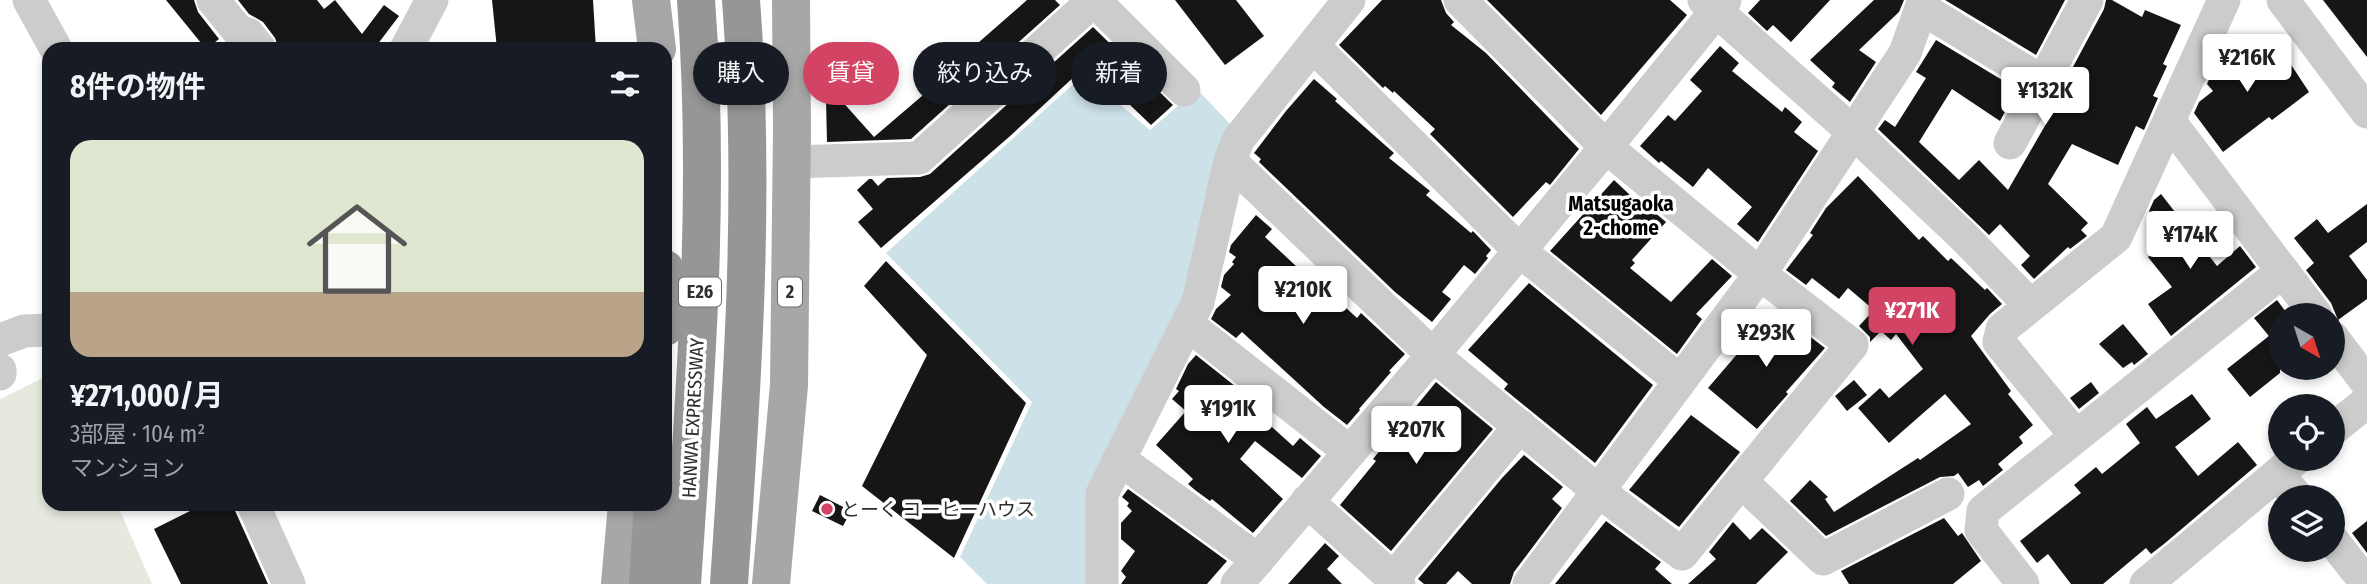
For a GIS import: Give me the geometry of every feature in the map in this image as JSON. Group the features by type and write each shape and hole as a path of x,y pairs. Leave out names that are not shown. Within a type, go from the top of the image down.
{"highway":[{"name":"HANWA EXPRESSWAY","path":"682,584 702,255 704,172 701,56 696,0"},
{"name":"E26","path":"729,584 740,411 749,177 741,0"},
{"path":"648,584 653,511"}],"main road":[{"path":"651,0 656,42"},
{"name":"2","path":"771,584 789,386 791,0"},
{"path":"620,584 626,511"}],"street":[{"path":"29,0 52,42"},
{"path":"213,0 238,31 248,34 254,42"},
{"path":"410,42 432,0"},
{"path":"792,162 919,158 1094,0 1184,90"},
{"path":"1102,584 1102,494 1198,302 1230,161 1238,140 1349,0"},
{"path":"1230,161 1433,355 1597,490 1682,554 1852,345 1760,274 1606,147 1460,0"},
{"path":"2010,144 2087,0"},
{"path":"2076,436 1999,342 2003,329 2116,237 2224,0"},
{"path":"2283,0 2367,112"},
{"path":"1119,459 1247,572 1606,147 1715,4 1964,237 2030,305"},
{"path":"1529,584 1760,274 1905,53 1922,4 2043,82"},
{"path":"1314,47 1520,251 1680,381"},
{"path":"2170,122 2307,303"},
{"path":"2023,584 1981,530 1983,511 2283,271"},
{"path":"1187,324 1350,452"},
{"path":"0,340 24,331 42,330"},
{"path":"2345,354 2367,383"},
{"path":"2345,419 2367,402"},
{"path":"1307,501 1396,581 1520,426"},
{"path":"2146,584 2290,476"},
{"path":"1741,481 1823,559 1948,494"},
{"path":"256,511 289,584"},
{"path":"2345,556 2366,583"}],"shaded area":[{"path":"42,378 42,511 120,511 152,584 0,584 0,399"}],"water":[{"path":"1071,86 1071,105 1121,105 1150,130 1197,89 1230,124 1185,299 1088,584 987,584 960,557 1032,402 886,253 1050,105 1057,105 1057,99"}],"building":[{"path":"166,0 194,0 198,12 219,39 215,42 200,42"},
{"path":"238,0 317,0 324,9 335,0 362,34 384,5 399,16 379,42 276,42 263,22 249,14"},
{"path":"492,0 593,0 596,42 496,42"},
{"path":"1027,0 1055,0 1060,5 1019,42 979,42"},
{"path":"1175,0 1236,0 1264,36 1225,65"},
{"path":"1382,0 1441,0 1446,13 1454,22 1451,25 1486,53 1579,149 1550,185 1546,182 1513,217 1430,134 1435,129 1394,91 1393,93 1385,86 1383,88 1339,45"},
{"path":"1487,0 1670,0 1687,15 1601,115"},
{"path":"1760,0 1830,0 1791,42 1773,25 1767,31 1748,13"},
{"path":"1874,0 1904,0 1899,12 1859,50 1876,62 1850,102 1832,87 1835,83 1810,60"},
{"path":"1945,0 2065,0 2036,55"},
{"path":"2106,0 2112,0 2142,17 2145,10 2181,25 2163,64 2167,66 2153,96 2158,98 2144,130 2136,126 2118,165 2072,144 2048,184 2088,223 2081,230 2087,236 2070,249 2068,247 2034,279 2021,265 2030,256 2000,224 1989,235 1878,129 1885,120 1895,127 1926,78 1916,72 1936,40 2017,89 2000,121 1952,89 1919,142 1959,180 1979,160 2008,190 2054,110 2051,108 2104,9"},
{"path":"2323,0 2367,0 2367,57"},
{"path":"1093,27 1108,42 1076,42"},
{"path":"2233,35 2256,65 2280,48 2309,92 2272,120 2269,117 2223,152 2194,113 2199,102 2213,91 2207,84 2211,75 2228,63 2221,54 2227,39"},
{"path":"1720,46 1739,63 1732,71 1782,112 1785,107 1802,122 1794,132 1818,151 1758,242 1737,224 1752,207 1708,168 1693,187 1640,146 1668,115 1675,121 1702,91 1690,80"},
{"path":"1071,47 1071,80 1057,93 1057,59"},
{"path":"1314,79 1394,153 1389,158 1430,191 1426,195 1471,233 1473,231 1491,250 1475,274 1464,265 1442,292 1451,299 1432,322 1395,292 1259,162 1261,159 1254,153"},
{"path":"1167,99 1173,105 1151,125 1130,105 1167,105"},
{"path":"913,104 949,105 911,139 827,142 826,105 845,105 874,137"},
{"path":"1007,105 1044,105 881,248 858,222 873,209 857,190 869,179 878,186 887,178 930,174"},
{"path":"1858,176 1919,240 1923,236 1948,261 1951,258 2002,304 1971,336 2011,391 2008,394 2033,425 2019,437 2023,443 1998,464 2003,470 1983,486 1979,480 1968,487 1958,473 1940,477 1826,536 1790,501 1810,480 1828,497 1825,499 1834,512 1918,458 1920,460 1971,424 1945,394 1889,443 1858,408 1880,388 1889,398 1923,369 1896,334 1891,340 1881,331 1870,342 1870,337 1859,326 1874,310 1848,288 1839,299 1812,278 1806,285 1786,270 1813,235 1810,233 1826,208"},
{"path":"1614,180 1645,209 1647,206 1666,222 1632,260 1635,263 1630,268 1671,302 1712,259 1732,276 1696,314 1702,319 1677,354 1550,251"},
{"path":"2161,194 2217,266 2240,246 2256,267 2171,336 2148,304 2172,287 2148,257 2172,238 2149,211 2154,200"},
{"path":"2367,204 2367,242 2349,256 2367,280 2367,299 2345,315 2345,303 2331,303 2306,270 2314,263 2294,238 2317,219 2328,233"},
{"path":"1256,215 1272,229 1265,237 1313,282 1319,275 1337,291 1333,296 1357,318 1361,313 1405,354 1347,425 1242,332 1236,338 1211,319 1216,309 1231,295 1221,287 1224,275 1234,264 1232,262 1236,257 1229,252 1231,245"},
{"path":"886,261 1026,403 954,558 862,486 927,355 864,286"},
{"path":"1529,283 1653,385 1595,463 1504,389 1508,384 1468,350"},
{"path":"2268,307 2268,335 2254,318"},
{"path":"1775,310 1825,348 1757,429 1708,388"},
{"path":"2123,324 2148,354 2134,365 2132,362 2123,368 2099,344"},
{"path":"2268,337 2268,380 2271,380 2250,397 2227,369"},
{"path":"1196,355 1255,402 1250,407 1293,446 1300,438 1321,456 1302,478 1255,441 1240,459 1283,499 1253,533 1212,499 1210,501 1188,484 1193,479 1156,445 1186,411 1172,399 1179,391 1176,389 1188,364"},
{"path":"1854,380 1867,395 1847,411 1835,396"},
{"path":"1436,382 1493,429 1391,551 1340,505 1376,461 1373,459"},
{"path":"2091,382 2099,393 2079,409 2070,398"},
{"path":"2192,394 2211,419 2175,447 2198,476 2238,442 2257,465 2164,544 2151,554 2146,548 2103,584 2071,584 2048,554 2037,563 2020,541 2081,493 2074,485 2096,467 2102,474 2140,443 2126,424 2147,407 2156,419"},
{"path":"1691,415 1740,452 1679,527 1629,490"},
{"path":"1524,455 1563,487 1552,499 1562,508 1514,572 1510,584 1472,584 1458,571 1446,584 1424,584 1418,579"},
{"path":"1128,489 1227,561 1207,584 1121,584 1126,577 1121,571 1135,551 1121,539 1121,523 1132,511 1127,506 1129,503 1122,497"},
{"path":"820,495 851,511 843,526 812,511"},
{"path":"190,511 235,511 268,584 181,584 154,529"},
{"path":"1944,518 1958,536 1962,533 1981,561 1953,584 1849,584 1841,571"},
{"path":"1606,521 1661,562 1655,569 1672,584 1555,584"},
{"path":"2367,521 2367,553 2352,533"},
{"path":"1733,522 1750,540 1762,528 1788,552 1756,584 1688,584 1716,559 1709,552"},
{"path":"1325,543 1339,556 1327,569 1342,584 1288,584"}],"place":[{"name":"とーく コーヒーハウス","path":"827,509"}],"district":[{"name":"Matsugaoka 2-chome","path":"1621,216"}]}
